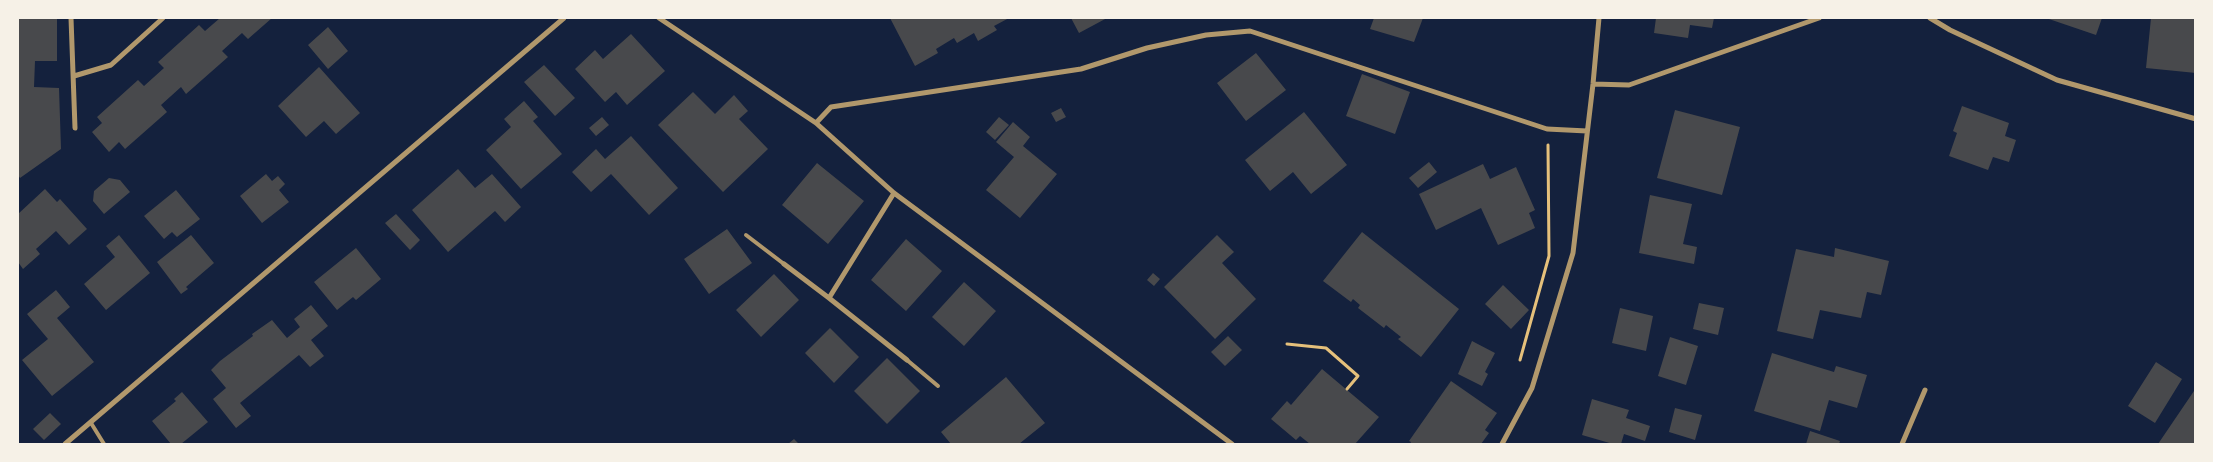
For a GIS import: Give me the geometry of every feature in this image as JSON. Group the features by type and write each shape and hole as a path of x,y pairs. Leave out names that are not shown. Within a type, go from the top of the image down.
{"street":[{"path":"71,18 75,128"},
{"path":"74,76 111,65 163,18"},
{"path":"65,444 91,424 564,18"},
{"path":"660,18 816,123 894,193 1232,444"},
{"path":"1502,444 1532,388 1573,252 1599,18"},
{"path":"1593,84 1629,85 1819,18"},
{"path":"1930,18 1950,30 2057,80 2196,118"},
{"path":"816,123 831,107 1081,69 1147,48 1206,35 1250,32 1547,129 1587,131"},
{"path":"828,298 894,193"},
{"path":"784,264 907,360"},
{"path":"1902,444 1925,390"}],"lane":[{"path":"746,235 784,264"},
{"path":"907,360 938,386"},
{"path":"91,424 104,444"}],"path":[{"path":"1518,366 1549,256 1547,129"},
{"path":"1287,344 1326,348 1358,376 1347,389"}],"building":[{"path":"18,18 57,18 57,61 35,61 34,87 59,88 61,149 20,178 18,175"},
{"path":"220,18 272,18 248,39 242,33 222,51 228,57 186,94 181,87 161,105 167,112 125,149 119,142 109,152 92,132 102,123 97,117 138,80 144,86 164,68 158,62 199,25 205,31"},
{"path":"890,18 1009,18 994,26 997,30 978,41 974,33 957,43 954,38 936,49 938,53 915,66"},
{"path":"1071,18 1107,18 1079,33"},
{"path":"1374,18 1423,18 1414,42 1370,29"},
{"path":"1656,18 1714,18 1712,28 1690,25 1688,38 1654,33"},
{"path":"2046,18 2102,18 2096,35"},
{"path":"2151,18 2196,18 2196,73 2146,68"},
{"path":"328,27 348,51 328,69 308,45"},
{"path":"631,34 665,71 627,105 616,92 605,102 575,69 595,50 603,59"},
{"path":"1256,53 1286,90 1246,121 1217,83"},
{"path":"544,65 575,98 555,116 524,82"},
{"path":"319,67 360,113 336,134 324,121 306,137 278,106"},
{"path":"1362,74 1410,92 1395,134 1346,116"},
{"path":"693,92 715,114 734,95 748,111 739,119 768,149 723,192 658,125"},
{"path":"524,101 538,117 533,121 562,154 521,189 486,150 511,127 504,119"},
{"path":"1962,106 2009,123 2005,136 2016,140 2009,162 1993,157 1988,170 1949,156 1957,133 1953,131"},
{"path":"1061,108 1066,117 1056,122 1051,113"},
{"path":"1675,110 1740,127 1722,195 1657,178"},
{"path":"1304,112 1347,165 1311,194 1293,172 1270,191 1245,160"},
{"path":"602,117 609,125 596,136 589,128"},
{"path":"999,117 1009,125 995,140 986,132"},
{"path":"1013,122 1030,137 1023,146 1057,174 1020,218 986,190 1014,157 996,142"},
{"path":"631,136 678,188 649,215 611,174 591,192 572,172 596,149 605,159"},
{"path":"1429,162 1437,172 1418,188 1409,178"},
{"path":"817,163 864,201 828,244 782,205"},
{"path":"1483,164 1490,179 1516,167 1535,210 1529,213 1535,228 1498,245 1481,208 1436,230 1419,194"},
{"path":"458,169 475,188 492,174 521,207 505,222 495,211 448,252 412,210"},
{"path":"266,174 272,181 278,176 285,184 279,190 289,202 262,223 240,196"},
{"path":"109,178 120,180 130,192 104,214 93,201 94,191"},
{"path":"45,189 57,202 60,199 87,229 69,245 56,231 36,249 40,254 23,269 18,262 18,214"},
{"path":"176,190 200,219 177,237 172,232 164,239 144,216"},
{"path":"1650,195 1692,204 1683,244 1697,247 1694,264 1639,253"},
{"path":"396,214 420,240 410,250 385,223"},
{"path":"727,229 752,263 709,294 684,259"},
{"path":"1362,232 1459,309 1421,357 1398,339 1401,337 1386,325 1384,328 1358,308 1360,305 1353,299 1351,302 1323,281"},
{"path":"119,235 150,273 106,310 84,284 115,257 106,246"},
{"path":"191,235 214,263 186,287 188,289 181,294 157,262"},
{"path":"1217,235 1234,252 1222,263 1256,299 1215,339 1164,287"},
{"path":"906,239 942,271 906,311 871,280"},
{"path":"356,248 381,279 356,300 353,297 337,310 314,282"},
{"path":"1835,248 1889,261 1881,295 1867,292 1861,318 1820,310 1813,339 1777,331 1796,249 1834,257"},
{"path":"1153,273 1160,279 1154,286 1147,280"},
{"path":"774,274 799,300 761,337 736,310"},
{"path":"964,282 996,311 964,346 932,317"},
{"path":"1503,285 1529,310 1511,329 1485,304"},
{"path":"56,290 70,307 57,318 94,362 52,396 22,360 48,339 27,314"},
{"path":"1699,303 1724,308 1718,335 1693,329"},
{"path":"311,305 328,326 311,340 324,356 310,367 299,355 240,403 251,416 236,428 213,399 226,388 211,370 253,336 252,334 272,320 287,338 300,327 294,319"},
{"path":"1620,308 1653,316 1646,351 1612,343"},
{"path":"830,328 859,357 834,383 805,353"},
{"path":"1228,336 1242,350 1225,366 1211,352"},
{"path":"1670,337 1698,346 1686,385 1658,376"},
{"path":"1472,341 1495,353 1485,372 1488,374 1482,386 1458,374"},
{"path":"1772,353 1834,372 1836,366 1867,375 1857,408 1829,400 1820,431 1754,411"},
{"path":"887,358 920,391 887,424 854,391"},
{"path":"2156,362 2182,379 2155,423 2128,406"},
{"path":"1322,369 1379,417 1355,444 1310,444 1300,436 1296,440 1271,419 1287,401 1291,405"},
{"path":"1006,377 1045,423 1019,444 951,444 941,432"},
{"path":"1451,381 1497,413 1485,430 1489,433 1481,444 1410,444 1411,442 1409,441"},
{"path":"2196,388 2196,444 2158,444"},
{"path":"182,392 208,422 181,444 171,444 152,421 176,401 174,399"},
{"path":"1592,399 1629,410 1626,418 1650,426 1645,441 1624,434 1621,444 1613,444 1582,435"},
{"path":"1675,408 1702,415 1695,440 1669,432"},
{"path":"50,413 61,424 44,440 33,429"},
{"path":"1810,431 1840,441 1839,444 1806,444"},
{"path":"794,439 799,444 788,444"}]}
